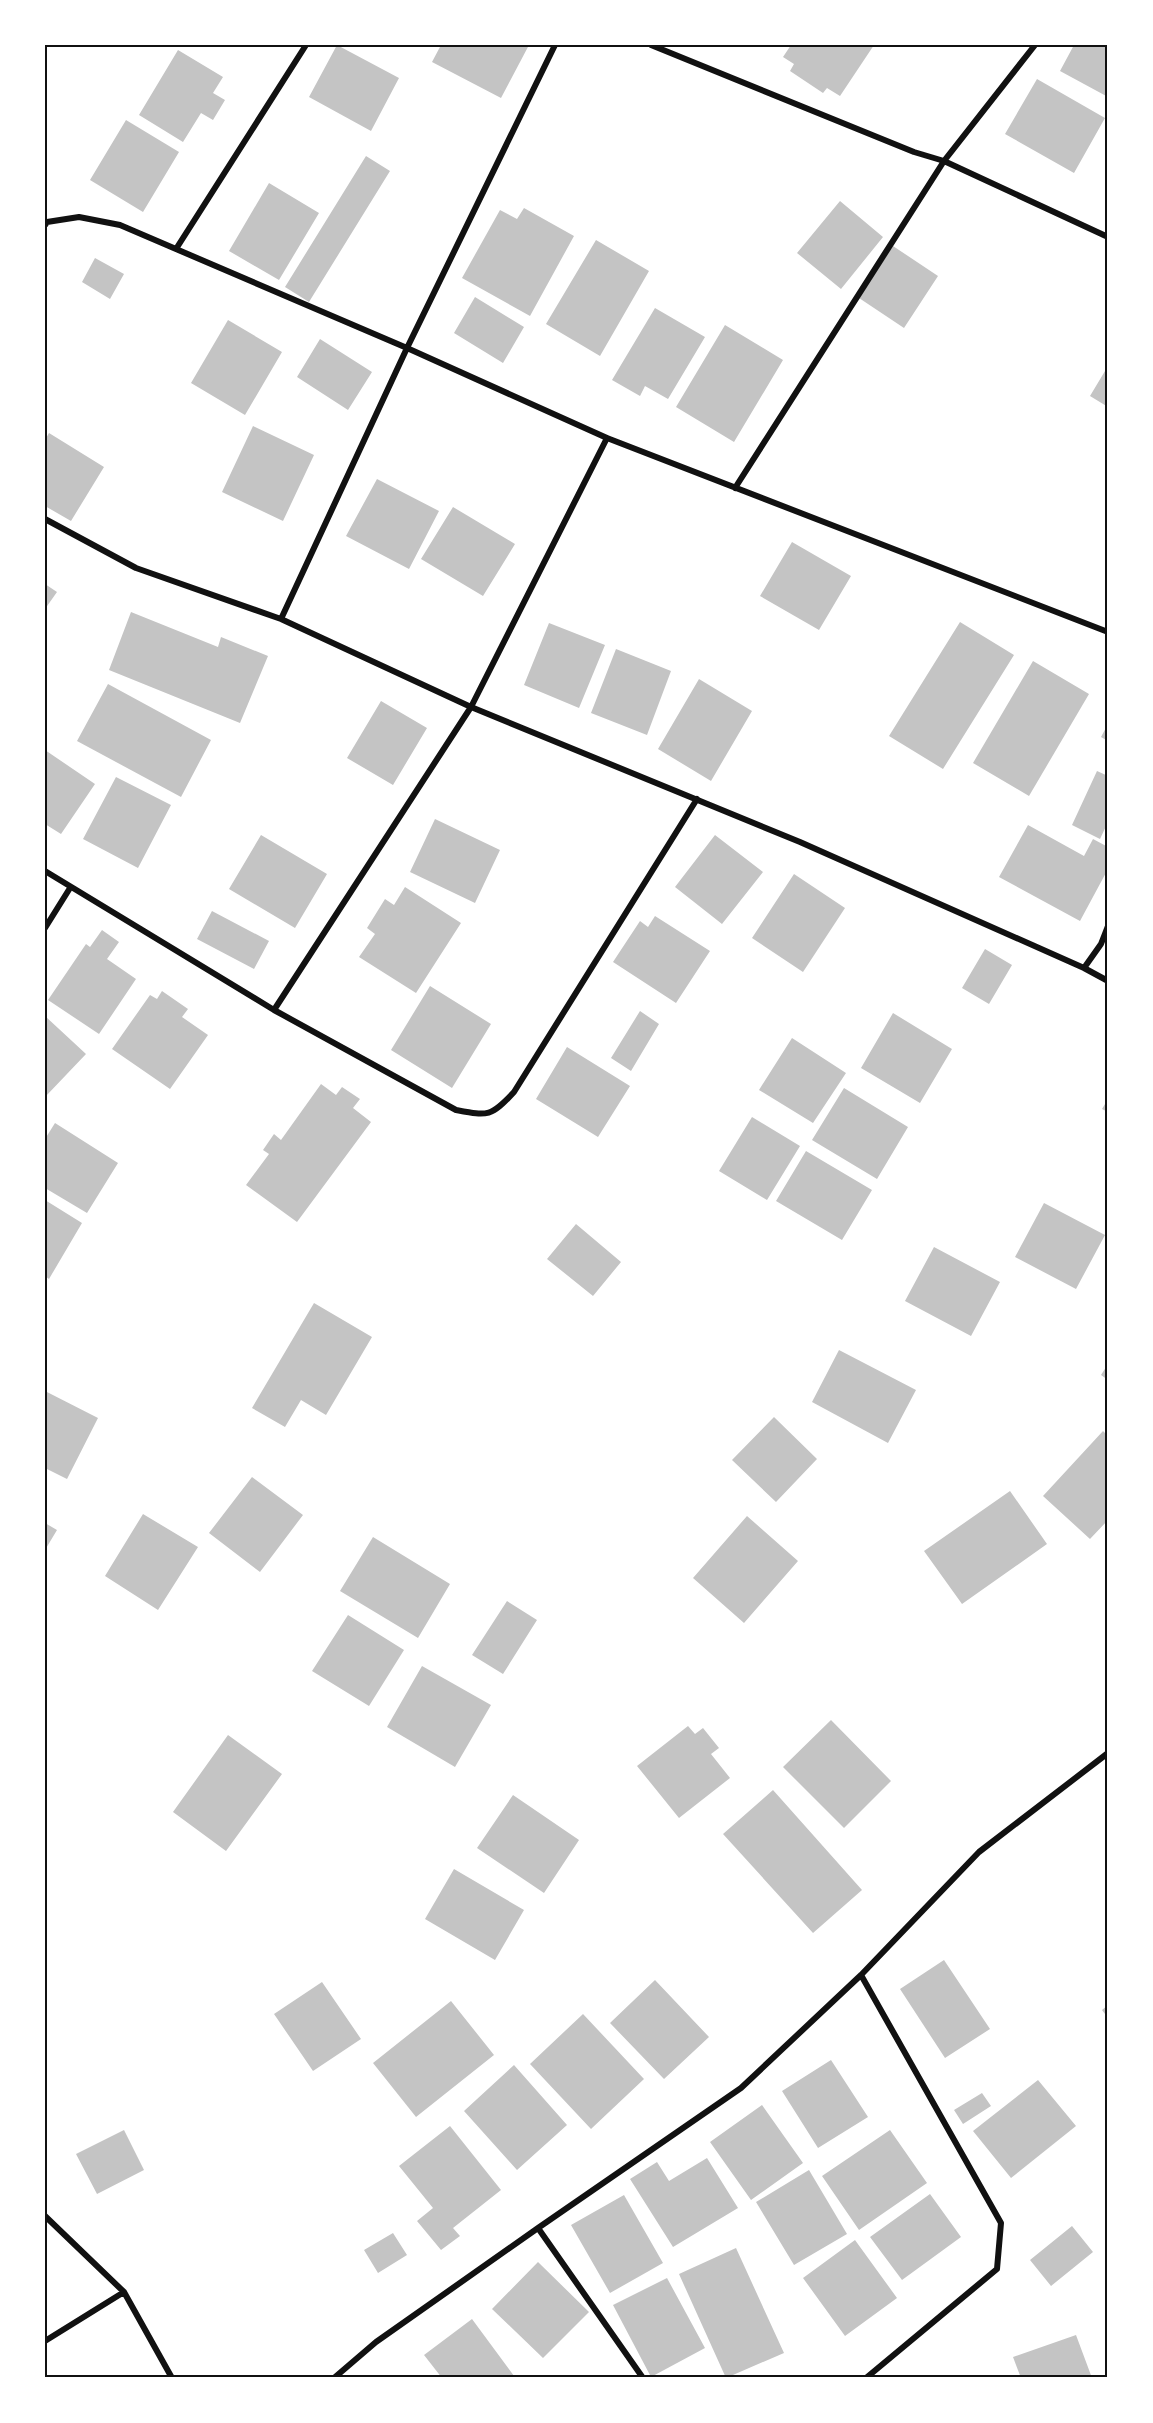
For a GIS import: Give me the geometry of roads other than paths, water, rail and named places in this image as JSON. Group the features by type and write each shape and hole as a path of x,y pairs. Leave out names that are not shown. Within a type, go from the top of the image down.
{"street":[{"path":"176,249 306,45"},
{"path":"281,619 406,348 555,45"},
{"path":"651,45 914,152 944,161 1108,237"},
{"path":"735,488 944,161 1035,45"},
{"path":"45,225 47,222 80,217 120,225 406,348 607,438 1108,632"},
{"path":"274,1010 471,707 607,438"},
{"path":"45,519 136,568 281,619 471,707 800,842 1084,968 1108,981"},
{"path":"45,871 274,1010 456,1110 481,1115 497,1110 514,1092 698,799"},
{"path":"45,928 70,888"},
{"path":"1084,968 1101,944 1108,926"},
{"path":"334,2378 376,2342 741,2088 861,1975 979,1852 1108,1753"},
{"path":"861,1975 1001,2223 997,2269 866,2378"},
{"path":"45,2216 124,2292 172,2378"},
{"path":"537,2228 643,2378"},
{"path":"45,2340 124,2292"}]}
